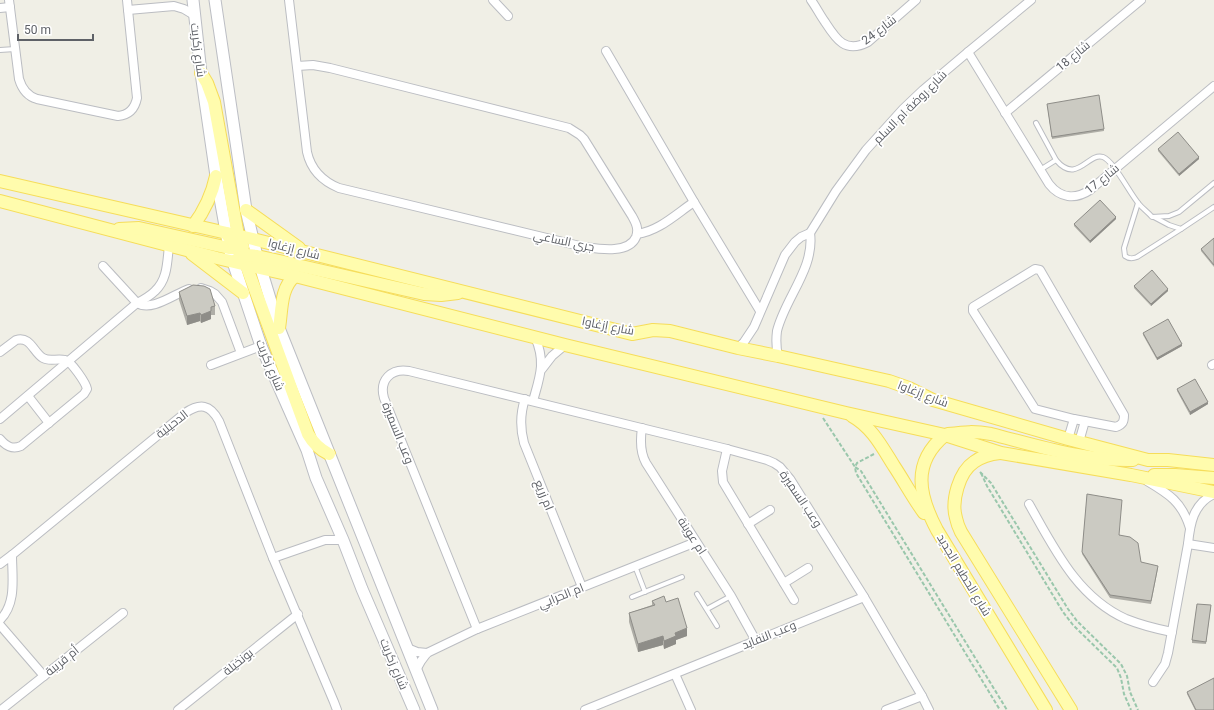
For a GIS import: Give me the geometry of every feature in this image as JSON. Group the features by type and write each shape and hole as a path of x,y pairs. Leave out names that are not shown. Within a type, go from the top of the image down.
{"main road":[{"name":"شارع زكريت","path":"193,0 201,73 216,176 232,234"},
{"name":"شارع زكريت","path":"216,0 246,210 253,239"},
{"path":"201,73 207,83 214,102 232,234 242,255 308,434 319,448 329,454"},
{"path":"193,226 204,211 216,176"},
{"name":"شارع إزغاوا","path":"0,181 253,239 632,334 645,331 662,330 889,381 909,388 936,401 1148,460 1168,460 1213,464"},
{"path":"0,201 188,251 242,255 261,268 565,345 846,413 945,435 1001,453 1135,476 1214,493"},
{"path":"246,210 305,252"},
{"path":"112,230 122,228 139,228 242,255 424,294 441,295 463,292"},
{"path":"242,255 246,246 253,239"},
{"path":"188,251 243,293"},
{"name":"شارع زكريت","path":"242,255 243,293 261,346 307,450 316,478 414,710"},
{"name":"شارع زكريت","path":"261,268 279,328 432,710"},
{"path":"279,328 284,291 289,282 295,276"},
{"path":"846,413 857,418 873,434 915,500 937,530"},
{"path":"945,435 968,431 979,432 1082,456 1117,460 1148,460"},
{"name":"شارع الحطيم الجديد","path":"945,435 927,456 923,467 921,479 925,504 937,530 1046,710"},
{"name":"شارع الحطيم الجديد","path":"1001,453 982,457 973,462 968,468 961,478 956,491 954,503 955,517 961,532 1071,710"},
{"path":"1135,476 1175,475 1214,478"}],"street":[{"path":"0,8 9,4 20,84 29,95 37,99 114,116 126,114 135,105 137,98 127,0"},
{"path":"174,6 184,0"},
{"name":"جري الساعي","path":"289,0 308,159 315,172 326,182 347,190 584,247 603,249 622,248 633,242 637,234"},
{"path":"494,0 508,16"},
{"name":"شارع 24","path":"811,0 835,38 843,44 858,46 868,42 916,0"},
{"name":"شارع روضة ام السلم","path":"738,348 749,335 785,255 798,240 810,233 850,171 884,130 923,90 1031,0"},
{"name":"شارع 18","path":"1005,113 1141,0"},
{"path":"128,10 174,6 184,9 194,15"},
{"path":"606,51 694,202 760,311"},
{"name":"شارع 17","path":"968,52 1040,170 1053,188 1062,195 1074,197 1085,194 1214,86"},
{"path":"297,66 313,65 330,68 563,125 580,135 588,145 635,221 637,225 637,234 657,228 694,202"},
{"name":"شارع روضة ام السلم","path":"778,356 776,340 777,332 808,257 811,242 810,233"},
{"path":"0,419 137,304 155,291 162,282 166,272 169,246"},
{"path":"103,266 137,304 143,306 153,306 192,288 210,291 222,302 241,353"},
{"path":"1035,269 1040,270 1124,415 1124,422 1116,427 1074,419 1038,410 1033,407 972,309 1035,269"},
{"path":"535,337 541,356 542,369"},
{"path":"0,352 13,342 19,340 30,343 43,358 52,360 62,359 68,361 87,389 84,394 21,446 13,448 7,446 0,439"},
{"path":"529,400 542,369 552,356 565,345"},
{"path":"211,365 261,346"},
{"name":"وعب السميرة","path":"478,629 384,398 383,387 388,377 397,371 403,370 529,400 727,449 774,463 786,473 864,597 929,710"},
{"path":"28,396 49,423"},
{"name":"ام زريع","path":"529,400 522,411 520,425 524,443 582,588"},
{"name":"الدحيلية","path":"0,564 185,413 192,409 202,407 210,408 219,420 337,710"},
{"path":"1073,440 1074,419"},
{"path":"1073,440 1085,421"},
{"name":"ام عوينة","path":"642,428 641,446 643,458 731,596 756,640"},
{"path":"727,449 722,471 723,482 794,600"},
{"path":"1135,476 1165,491 1173,498 1184,512 1190,528"},
{"path":"1153,682 1165,664 1170,648 1193,515 1200,504 1214,493"},
{"path":"1029,504 1058,556 1067,569 1081,586 1095,599 1105,607 1125,618 1147,626 1172,632"},
{"path":"748,524 770,510"},
{"path":"325,540 338,528"},
{"path":"274,558 325,540 343,540"},
{"name":"ام الحرابي","path":"427,653 478,629 696,542"},
{"path":"1188,544 1214,548"},
{"path":"0,620 8,608 11,600 12,555"},
{"path":"784,583 808,568"},
{"name":"وعب النفايد","path":"585,710 864,597"},
{"name":"أم قريبة","path":"1,710 123,613"},
{"name":"بونخيلة","path":"178,710 298,614"},
{"path":"0,625 44,676"},
{"path":"407,648 417,652 427,653 416,670"},
{"path":"675,674 691,710"},
{"path":"886,710 922,696"}],"lane":[{"path":"0,50 15,49"},
{"path":"1036,124 1056,160 1063,167 1077,169 1096,157 1102,157 1108,160 1138,203 1152,216 1169,225 1181,229"},
{"path":"1040,170 1056,160"},
{"path":"1152,216 1164,216 1179,212 1214,183"},
{"path":"1138,203 1124,248 1125,256 1132,259 1181,229 1214,206"},
{"path":"635,566 645,592"},
{"path":"632,597 682,577"},
{"path":"697,594 717,626"},
{"path":"707,609 731,596"}],"path":[{"path":"813,404 856,467 861,471 1007,710"},
{"path":"877,452 857,463 855,470 856,473 1000,710"},
{"path":"1131,710 1124,694 1121,678 1116,668 1073,625 1063,612 980,472 991,483 1068,609 1121,664 1127,676 1130,692 1138,710"}],"building":[{"path":"1099,95 1104,129 1052,137 1047,104"},
{"path":"1178,132 1199,157 1179,174 1158,149"},
{"path":"1100,200 1116,217 1090,241 1074,224"},
{"path":"1214,238 1214,265 1201,249"},
{"path":"1152,270 1168,289 1151,304 1134,286"},
{"path":"193,285 204,286 210,289 215,306 211,307 211,311 201,315 200,313 187,316 179,292"},
{"path":"1168,319 1182,344 1157,358 1143,333"},
{"path":"1195,379 1208,402 1190,412 1177,389"},
{"path":"1087,494 1122,500 1119,535 1130,537 1138,543 1141,562 1158,566 1151,601 1110,595 1082,552"},
{"path":"664,596 666,602 678,598 687,628 675,633 676,636 664,641 663,636 638,644 629,613 655,605 652,601"},
{"path":"1197,604 1211,605 1206,642 1192,640"},
{"path":"1214,678 1214,710 1196,710 1187,692"}]}
